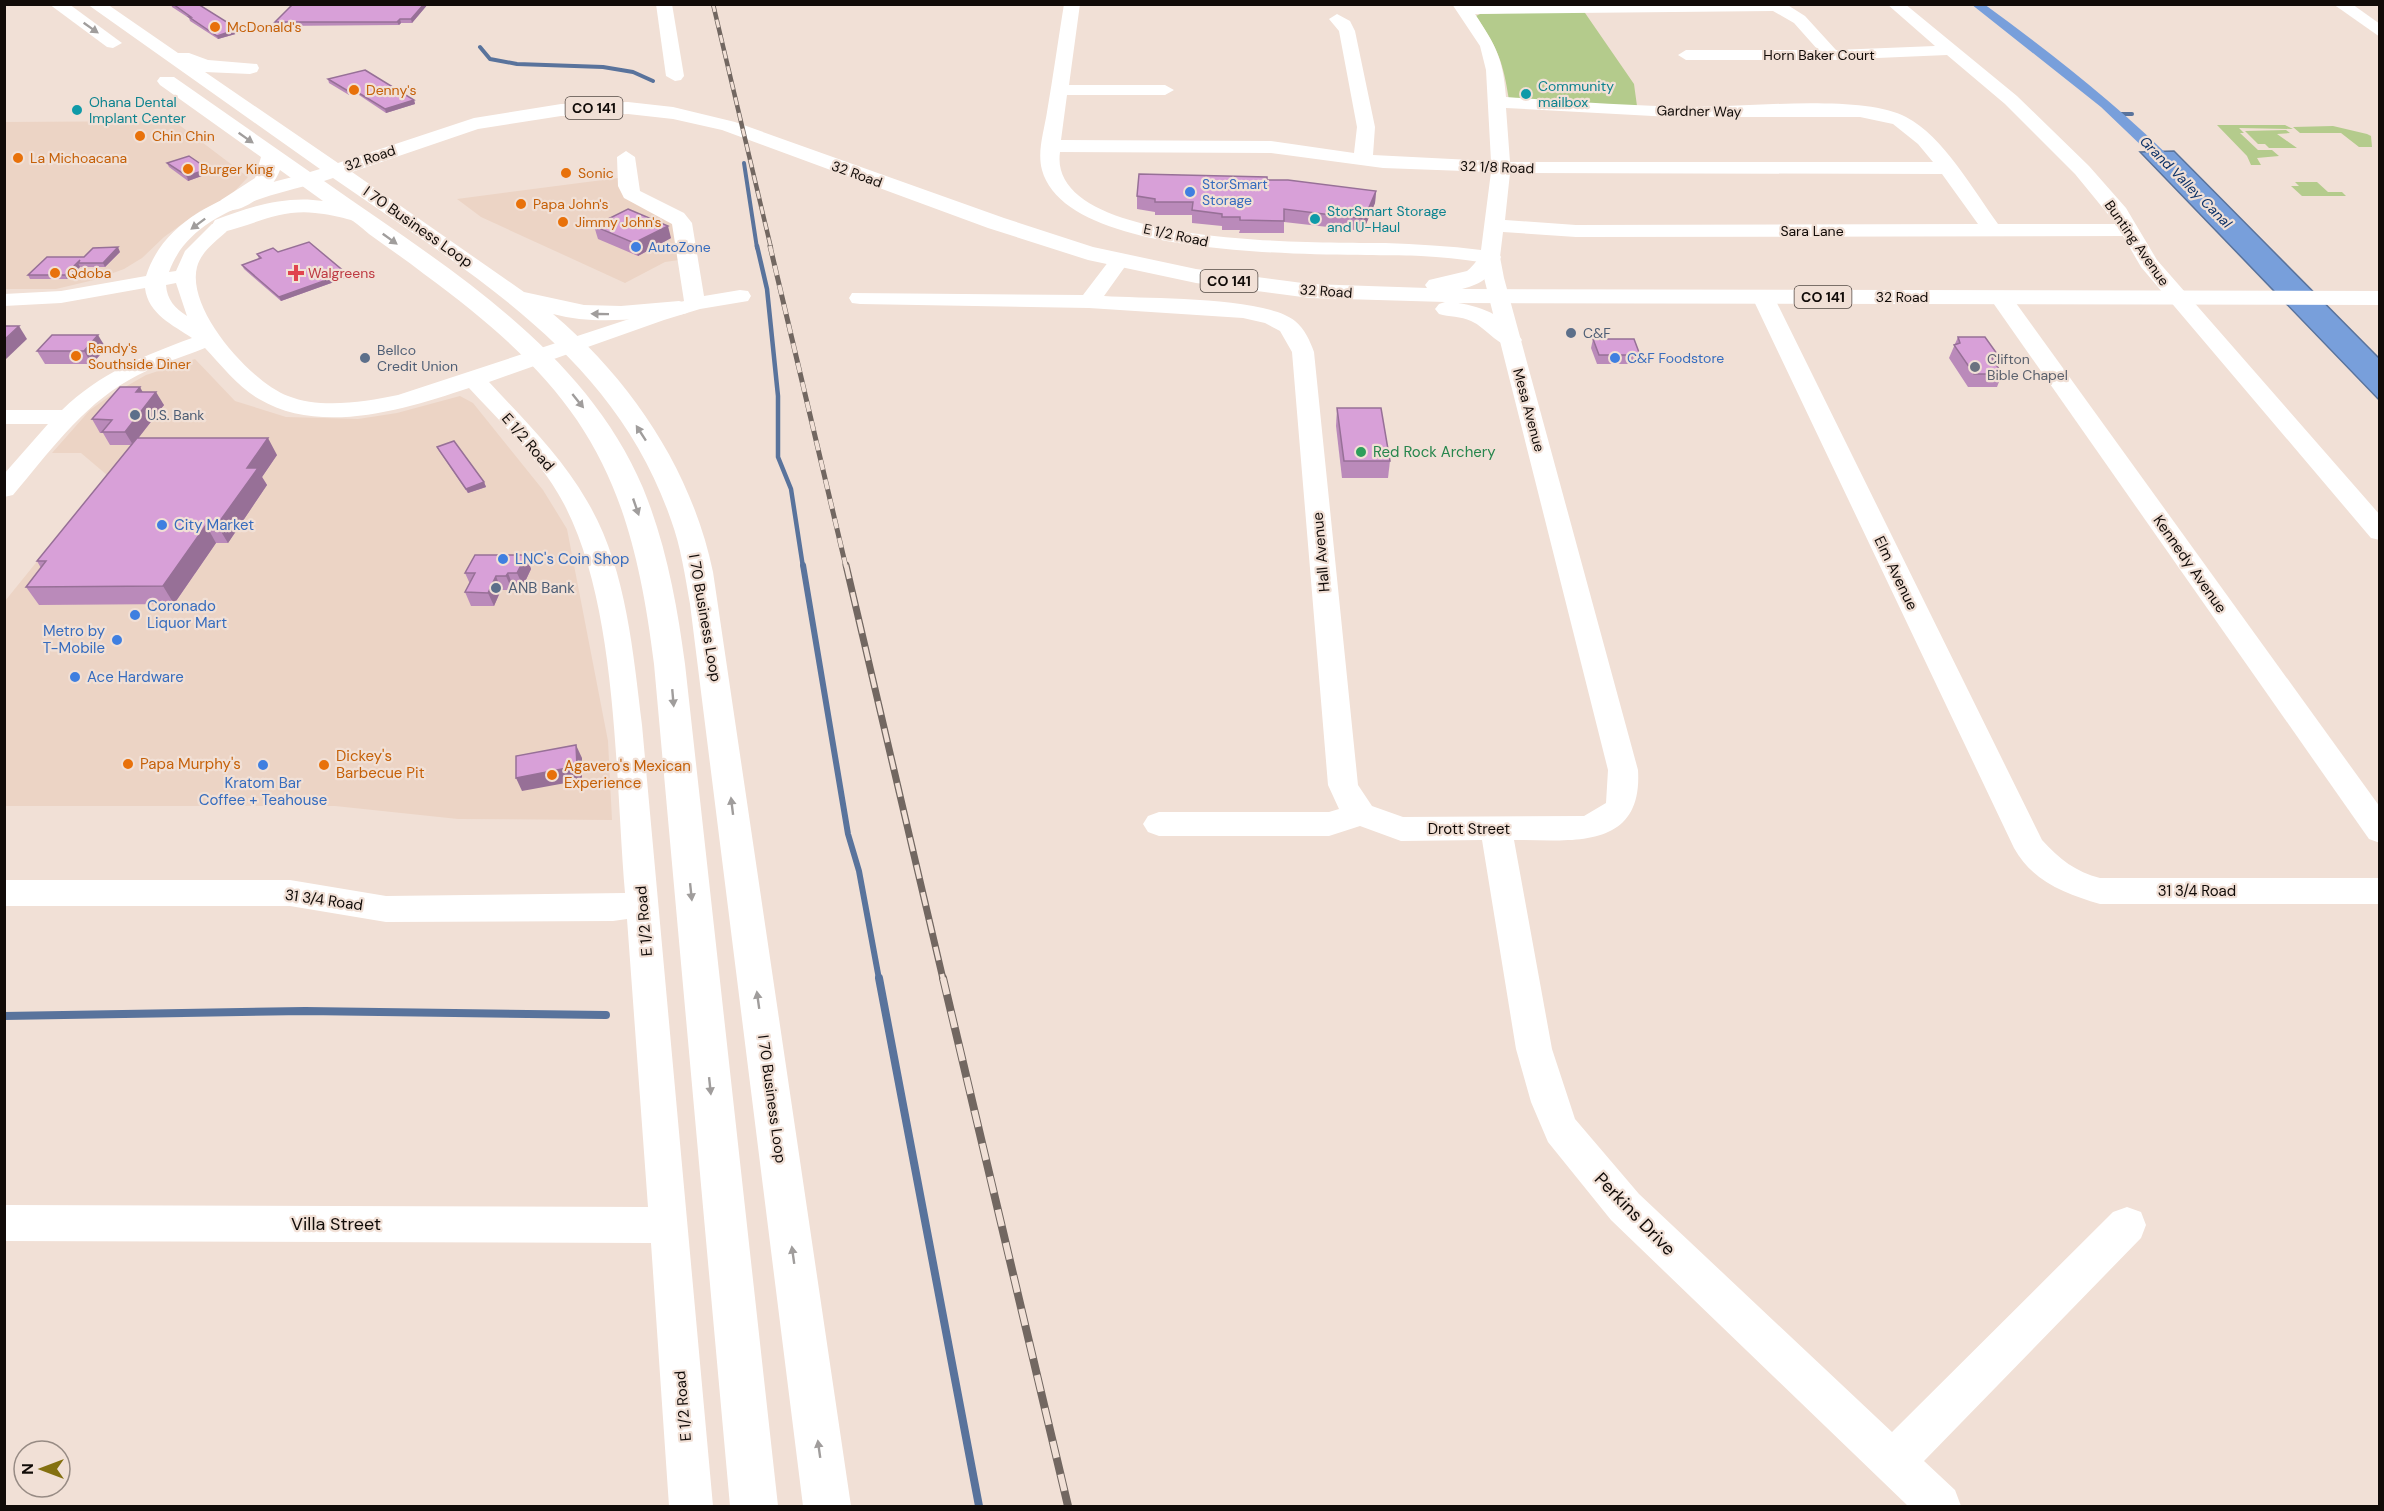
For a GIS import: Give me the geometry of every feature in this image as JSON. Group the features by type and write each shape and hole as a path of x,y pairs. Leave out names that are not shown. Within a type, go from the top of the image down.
{"main road":[{"path":"57,4 125,52"},
{"name":"I 70 Business Loop","path":"95,4 500,285 557,351 586,411 612,454 634,499 648,542 664,615 754,1506"},
{"path":"143,39 196,64 250,68"},
{"path":"173,86 207,82 250,68"},
{"path":"226,94 233,90 235,80 250,68"},
{"name":"I 70 Business Loop","path":"154,72 310,179 459,289 557,351 612,390 652,450 670,483 685,520 697,565 720,706 827,1506"},
{"name":"32 Road","path":"310,179 474,124 561,110 628,108 673,113 728,126 1031,235 1119,261 1237,282 1340,293 1499,297 2379,298"},
{"path":"271,126 318,144 339,147 434,136"},
{"path":"374,197 381,173 434,136"},
{"path":"226,215 267,179 272,155"},
{"path":"226,215 301,204 330,208 369,223"},
{"path":"1340,293 1378,283 1438,285 1469,281 1484,270 1490,257"},
{"path":"500,285 552,308 577,313 610,314 687,306"},
{"path":"1340,293 1409,308 1474,313 1492,321 1510,340"},
{"path":"1510,340 1513,327 1521,317 1580,297"}],"street":[{"path":"664,4 675,76"},
{"name":"E 1/2 Road","path":"1072,4 1050,146 1051,171 1061,190 1089,210 1129,225 1236,246 1422,250 1490,257"},
{"name":"Bunting Avenue","path":"1895,4 2011,100 2082,170 2119,212 2148,263 2379,532"},
{"path":"1461,7 1775,6 1787,9 1812,32 1831,55"},
{"name":"Mesa Avenue","path":"1461,7 1488,46 1495,70 1499,102 1501,167 1490,257 1623,770 1622,804 1613,817"},
{"path":"2346,8 2379,12"},
{"path":"2346,8 2379,32"},
{"path":"1337,19 1344,24 1347,31 1366,127 1363,159"},
{"name":"Horn Baker Court","path":"1686,55 1831,55 1951,50"},
{"path":"1059,90 1165,90"},
{"name":"Gardner Way","path":"1499,102 1693,112 1861,112 1899,120 1917,134 1945,168"},
{"name":"32 1/8 Road","path":"1050,146 1242,146 1363,159 1501,167 1945,168"},
{"path":"626,157 628,187 631,193 646,203 678,217 682,223 687,306"},
{"path":"1945,168 1993,232"},
{"name":"32 Road","path":"156,281 162,261 178,241 200,222 260,204 304,186 310,179"},
{"name":"32 Road","path":"184,275 197,249 226,215"},
{"name":"Sara Lane","path":"1494,225 1576,231 2130,230"},
{"path":"61,297 120,277 178,241"},
{"path":"860,298 1089,302 1119,261"},
{"path":"61,297 184,275 188,297 209,339"},
{"path":"156,281 155,292 159,302 174,317"},
{"path":"4,300 61,297 123,299 144,304 174,317 209,339 254,387 275,400 302,407 340,409 381,405 474,379 687,306 740,296"},
{"name":"Elm Avenue","path":"1763,297 2030,848"},
{"name":"Kennedy Avenue","path":"2000,297 2379,831"},
{"name":"Hall Avenue","path":"1089,302 1243,311 1267,316 1286,324 1298,334 1303,352 1343,785 1351,803 1361,814"},
{"path":"4,490 69,417 96,392 123,373 209,339"},
{"name":"E 1/2 Road","path":"474,379 561,481 576,502 599,557 613,629 625,712 643,903 691,1506"},
{"path":"4,417 69,417"},
{"path":"1159,824 1329,824 1361,814"},
{"name":"Drott Street","path":"1361,814 1401,829 1584,828 1613,817"},
{"name":"Perkins Drive","path":"1496,829 1534,1049 1549,1102 1561,1130 1625,1207 1939,1506"},
{"name":"31 3/4 Road","path":"2030,848 2046,866 2069,883 2100,891 2379,891"},
{"name":"31 3/4 Road","path":"4,893 290,893 386,909 613,908 643,903"},
{"name":"Villa Street","path":"4,1223 667,1225"},
{"path":"1893,1462 2127,1225"}],"shaded area":[{"path":"174,121 248,177 229,197 200,211 164,237 142,258 124,269 94,280 56,289 5,289 4,122"},
{"path":"618,178 674,225 679,260 665,262 625,283 481,217 457,199"},
{"path":"195,359 235,401 286,417 358,419 397,413 460,396 473,403 543,490 567,529 608,741 612,820 458,819 335,806 5,806 5,601 107,475 81,453 52,453 90,410 111,395 146,375"}],"green space":[{"path":"1583,10 1634,84 1637,106 1509,100 1498,56 1476,16"},
{"path":"2217,125 2285,125 2293,129 2239,128 2244,133 2240,133 2258,150 2272,150 2279,156 2257,158 2261,165 2251,165 2247,156"},
{"path":"2333,126 2371,136 2372,147 2359,147 2341,133 2300,133 2293,127"},
{"path":"2286,130 2290,133 2277,134 2297,148 2269,148 2265,144 2258,144 2245,131"},
{"path":"2295,182 2317,182 2328,192 2342,192 2346,196 2302,196 2291,186 2299,186"}],"water":[{"path":"2174,151 2379,358 2379,400 2140,152"}],"building":[{"path":"173,4 198,4 238,29 217,36"},
{"path":"293,4 424,4 411,19 400,19 397,22 275,22"},
{"path":"365,70 414,100 385,109 354,90 348,91 328,79"},
{"name":"Burger King","path":"189,156 208,169 187,176 167,163"},
{"path":"1139,174 1267,177 1267,180 1288,180 1376,191 1364,219 1284,209 1284,221 1240,220 1240,217 1222,217 1222,214 1192,210 1193,202 1155,202 1155,199 1137,196"},
{"path":"628,209 668,226 634,243 594,226"},
{"name":"Walgreens","path":"309,242 346,273 279,297 242,265 261,258 257,254 273,248 278,252"},
{"path":"118,247 103,263 78,263 80,260 65,275 28,275 47,257 84,257 93,248"},
{"path":"4,326 19,326 4,340"},
{"path":"52,335 98,335 84,351 37,351"},
{"path":"1958,337 1985,337 2000,358 1992,358 2002,374 1974,374 1954,345 1960,343"},
{"path":"1593,339 1634,339 1640,355 1599,355"},
{"path":"120,387 140,387 136,392 156,392 125,432 102,432 112,420 92,419"},
{"name":"Red Rock Archery","path":"1337,408 1381,408 1390,461 1344,461"},
{"name":"City Market","path":"137,438 268,438 247,468 258,468 217,525 206,525 163,586 26,587 46,561 37,561"},
{"path":"454,441 484,482 466,489 437,447"},
{"path":"475,555 526,555 517,573 496,576 488,593 465,592 475,573 465,573"},
{"path":"576,745 577,766 516,778 516,756"}],"waterway":[{"name":"Grand Valley Canal","path":"1976,4 2080,83 2129,125 2176,171"},
{"path":"480,47 490,59 517,64 603,67 633,72 653,81"},
{"path":"2116,114 2132,114"},
{"path":"744,163 757,248"},
{"path":"757,246 767,289 778,396 778,457 791,489 803,567"},
{"path":"803,565 848,834 859,871 879,979"},
{"path":"879,978 979,1506"},
{"path":"4,1016 305,1011 606,1015"}],"railway":[{"path":"713,4 771,248"},
{"path":"770,246 846,567"},
{"path":"846,565 943,979"},
{"path":"943,978 1068,1506"}],"place":[{"name":"McDonald's","path":"215,27"},
{"name":"Denny's","path":"354,90"},
{"name":"Community mailbox","path":"1526,94"},
{"name":"Ohana Dental Implant Center","path":"77,110"},
{"name":"Chin Chin","path":"140,136"},
{"name":"La Michoacana","path":"18,158"},
{"name":"Burger King","path":"188,169"},
{"name":"Sonic","path":"566,173"},
{"name":"StorSmart Storage","path":"1190,192"},
{"name":"Papa John's","path":"521,204"},
{"name":"StorSmart Storage and U-Haul","path":"1315,219"},
{"name":"Jimmy John's","path":"563,222"},
{"name":"AutoZone","path":"636,247"},
{"name":"Qdoba","path":"55,273"},
{"name":"Walgreens","path":"296,273"},
{"name":"C&F","path":"1571,333"},
{"name":"Randy's Southside Diner","path":"76,356"},
{"name":"Bellco Credit Union","path":"365,358"},
{"name":"C&F Foodstore","path":"1615,358"},
{"name":"Clifton Bible Chapel","path":"1975,367"},
{"name":"U.S. Bank","path":"135,415"},
{"name":"Red Rock Archery","path":"1361,452"},
{"name":"City Market","path":"162,525"},
{"name":"LNC's Coin Shop","path":"503,559"},
{"name":"ANB Bank","path":"496,588"},
{"name":"Coronado Liquor Mart","path":"135,615"},
{"name":"Metro by T-Mobile","path":"117,640"},
{"name":"Ace Hardware","path":"75,677"},
{"name":"Papa Murphy's","path":"128,764"},
{"name":"Kratom Bar Coffee + Teahouse","path":"263,765"},
{"name":"Dickey's Barbecue Pit","path":"324,765"},
{"name":"Agavero's Mexican Experience","path":"552,775"}]}
